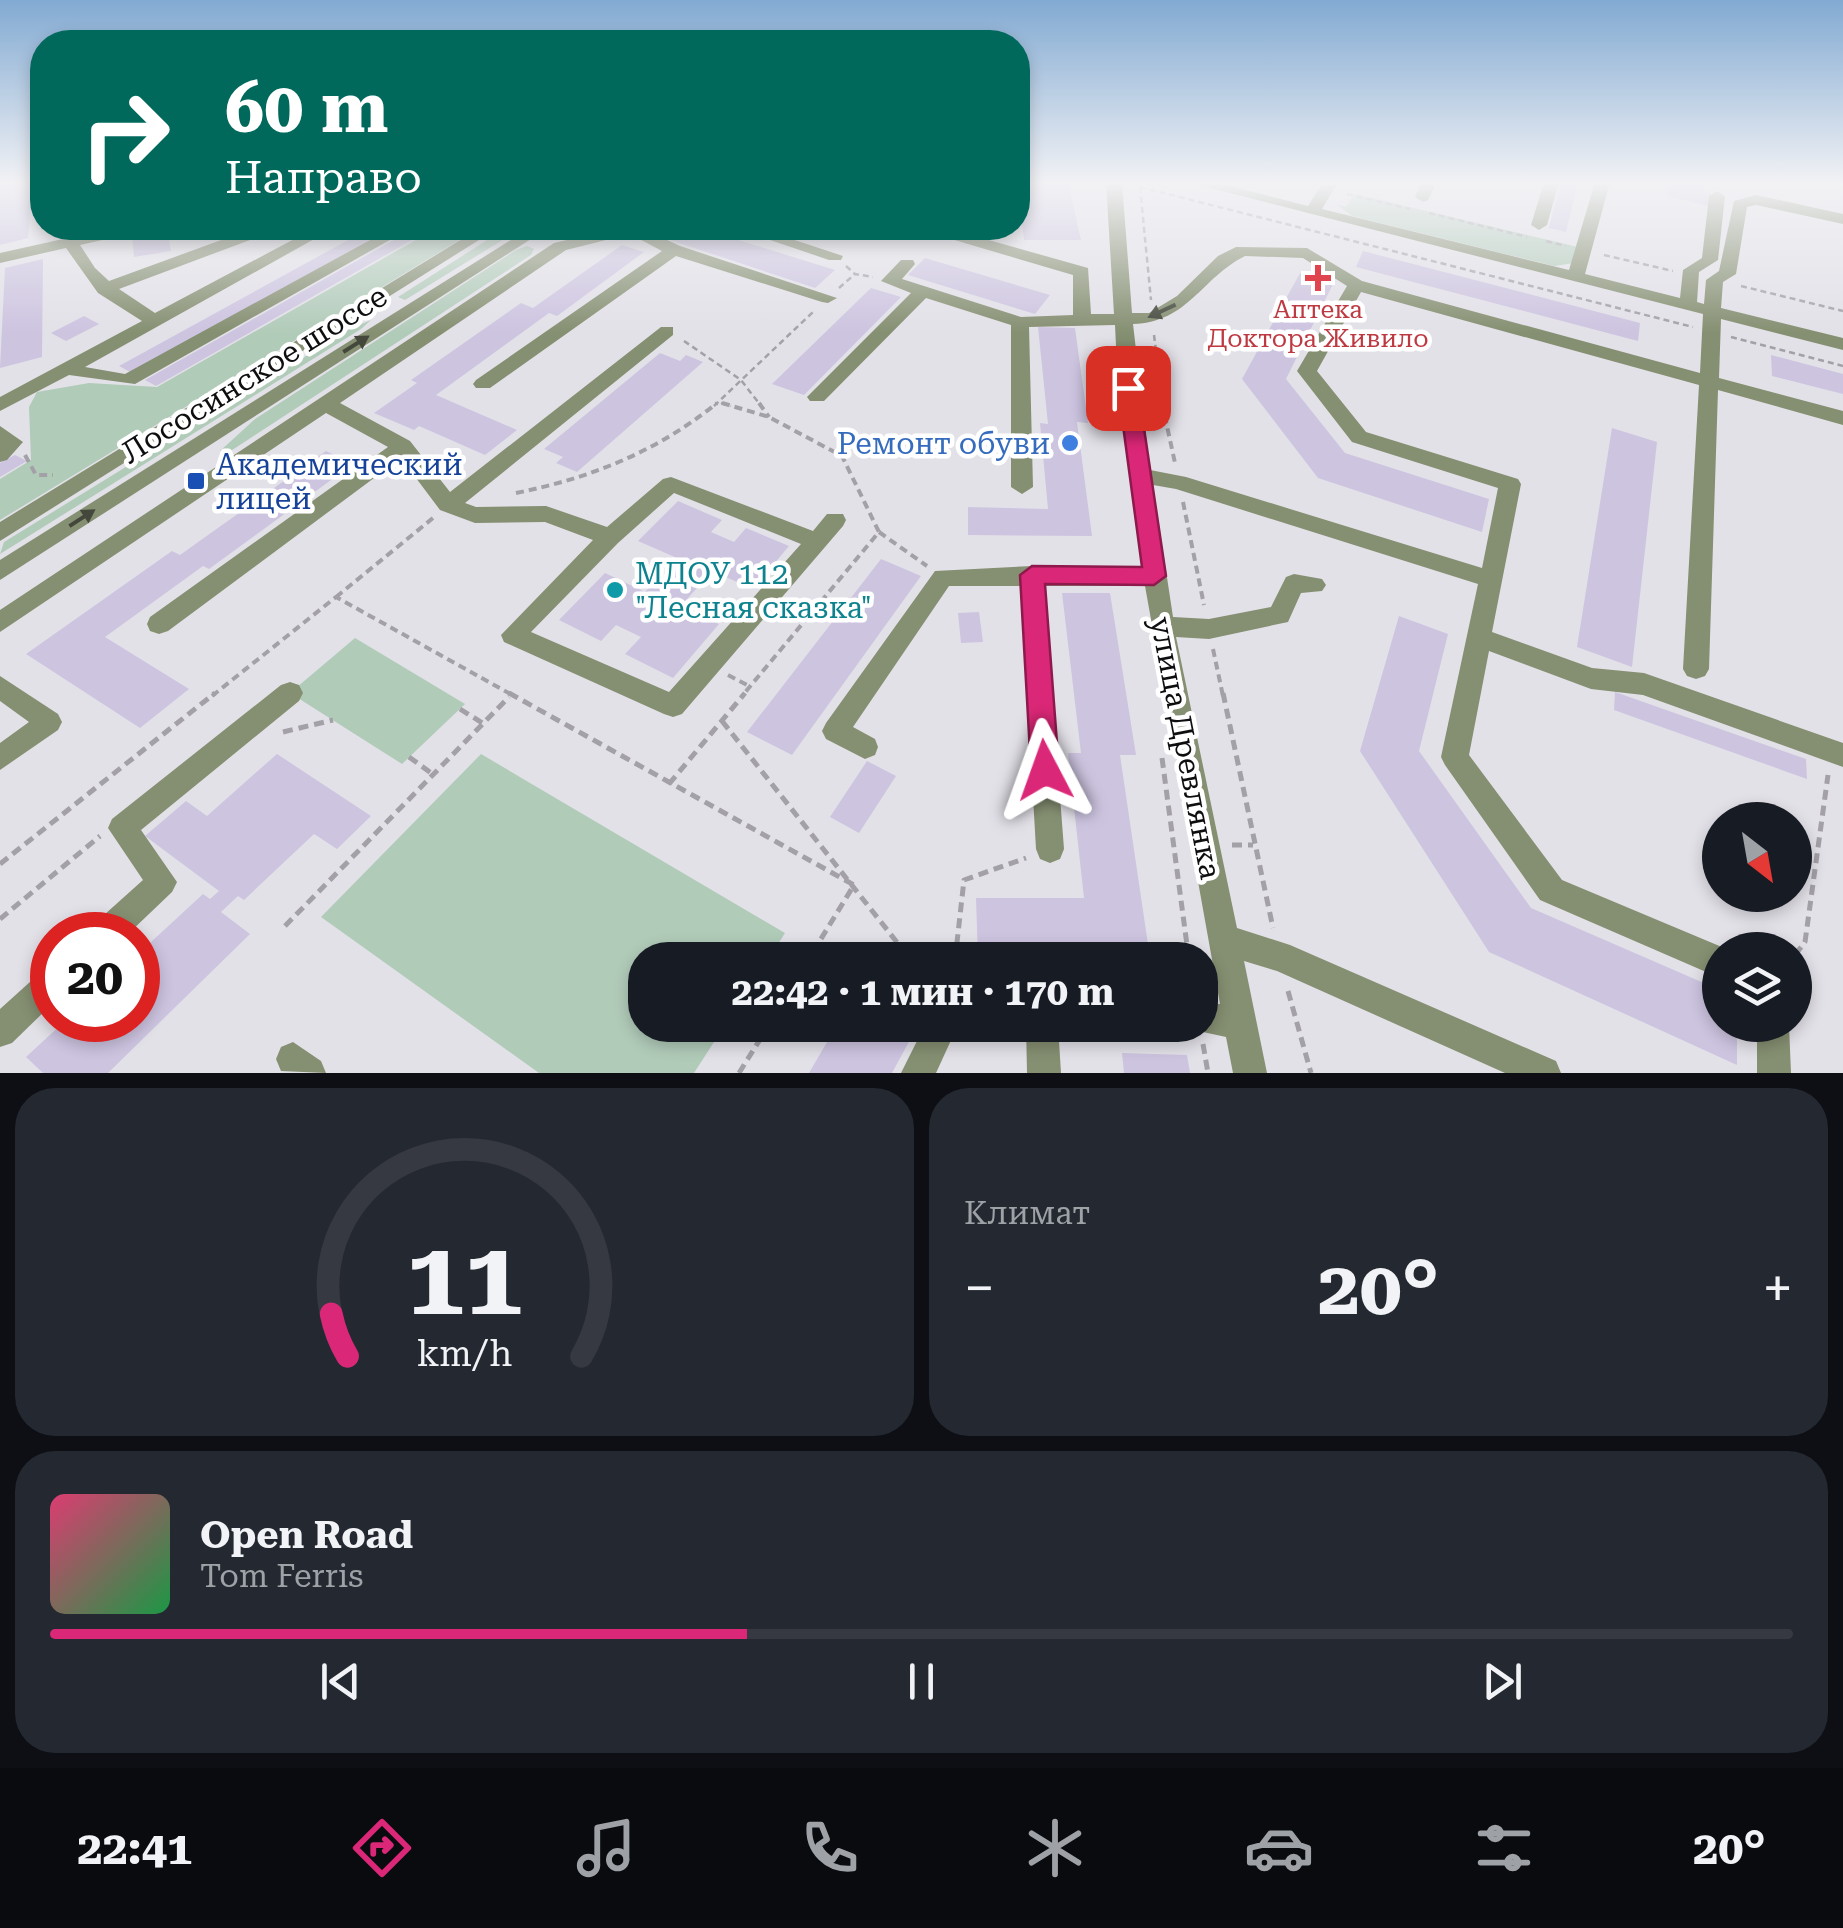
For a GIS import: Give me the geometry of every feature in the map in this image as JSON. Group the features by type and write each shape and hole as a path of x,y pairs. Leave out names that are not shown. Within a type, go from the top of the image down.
{"street":[{"name":"улица Древлянка","path":"1118,232 1128,388 1154,576 1250,1073"},
{"path":"1393,232 1688,306 1712,322 1843,344"},
{"path":"1575,278 1588,232"},
{"path":"1688,306 1691,270 1710,260 1713,232"},
{"path":"1696,669 1715,280 1728,274 1735,232"},
{"path":"1308,252 1319,234"},
{"path":"0,258 55,240"},
{"path":"73,240 104,289 155,321"},
{"path":"104,289 236,240"},
{"path":"0,405 304,240"},
{"path":"66,369 128,380 380,240"},
{"name":"Лососинское шоссе","path":"0,533 471,240"},
{"name":"Лососинское шоссе","path":"0,571 519,240"},
{"path":"551,240 560,246"},
{"path":"2,618 328,406 560,246 585,240"},
{"path":"656,240 674,250 828,298"},
{"path":"783,240 836,256"},
{"path":"1001,240 1082,272 1082,319"},
{"path":"483,384 568,322 591,313 674,250"},
{"path":"908,264 890,281 1020,322 1153,318 1183,300 1224,260 1242,251 1308,252 1356,286 1843,418"},
{"path":"1356,286 1307,371 1359,437 1510,484 1455,757 1551,890 1702,954"},
{"path":"817,397 923,291"},
{"path":"364,306 398,318"},
{"path":"1020,322 1022,488"},
{"path":"448,505 668,331"},
{"path":"328,406 402,446 448,505 475,515 546,514 610,537"},
{"path":"0,433 13,442 0,455"},
{"path":"159,624 402,446"},
{"path":"1139,475 1178,482 1490,579"},
{"path":"817,541 671,484 610,537 513,634 673,706 817,541 835,520"},
{"path":"1032,575 1050,849"},
{"path":"865,747 835,732 943,577 1154,576"},
{"path":"1162,626 1209,630 1279,616 1294,583 1314,585"},
{"path":"1479,637 1591,678 1644,684 1836,752"},
{"path":"0,686 49,722 0,758"},
{"path":"129,912 162,882 122,828 290,693"},
{"path":"1224,940 1279,956 1544,1073"},
{"path":"0,1031 30,1003"},
{"path":"1218,1026 1240,1022"},
{"path":"918,1073 934,1042"},
{"path":"1043,1042 1044,1073"},
{"path":"1773,1042 1774,1073"}],"path":[{"path":"1144,232 1160,394 1279,956 1310,1073"},
{"path":"1312,232 1712,322 1843,366"},
{"path":"1546,241 1690,275"},
{"path":"836,256 855,274 890,281"},
{"path":"500,496 552,487 597,473 705,413 855,274"},
{"path":"1715,280 1843,311"},
{"path":"668,331 740,380 769,416"},
{"path":"0,864 448,505"},
{"path":"879,532 943,577"},
{"path":"336,597 854,885"},
{"path":"285,926 510,696"},
{"path":"460,709 484,724"},
{"path":"722,722 897,942"},
{"path":"1806,932 1836,752"},
{"path":"409,757 434,774"},
{"path":"0,919 101,836 122,828"},
{"path":"957,942 964,880 1050,849"},
{"path":"819,942 854,885"},
{"path":"739,1073 758,1042"},
{"path":"1203,1042 1208,1073"}],"green space":[{"path":"1417,232 1515,232 1578,247 1574,263 1554,266"},
{"path":"416,240 459,240 0,520 0,479 31,460 29,407 37,392 89,383 157,387"},
{"path":"487,240 502,240 405,300 398,297"},
{"path":"527,246 534,249 531,255 226,454 220,451 255,419"},
{"path":"371,320 0,554 4,542 350,329"},
{"path":"355,638 465,704 402,764 290,693"},
{"path":"481,754 785,933 779,942 628,942 628,1042 714,1042 694,1073 539,1073 321,917"}],"building":[{"path":"0,232 29,232 28,238 0,245"},
{"path":"1030,232 1079,232 1081,240 1030,240"},
{"path":"133,240 169,240 171,251 134,257"},
{"path":"348,240 370,240 132,373 119,366"},
{"path":"394,240 412,240 156,386 145,380"},
{"path":"670,240 739,240 835,270 815,288"},
{"path":"622,245 644,252 557,316 549,313 436,395 517,430 485,455 419,426 414,430 374,413 417,383 411,380 521,303 533,308"},
{"path":"1363,251 1640,323 1638,341 1356,267"},
{"path":"925,258 1050,295 1035,314 908,275"},
{"path":"43,259 42,357 0,368 5,268"},
{"path":"1300,273 1334,282 1286,379 1345,453 1489,499 1482,532 1318,478 1242,379"},
{"path":"871,288 901,297 804,395 772,384"},
{"path":"84,316 99,324 66,341 51,333"},
{"path":"1038,327 1075,328 1088,423 1077,422 1092,536 968,535 968,507 1048,509 1040,423 1048,424"},
{"path":"660,353 680,361 686,355 703,362 577,472 556,463 563,457 544,449"},
{"path":"1771,355 1843,374 1843,394 1772,376"},
{"path":"1612,428 1657,442 1632,667 1577,647"},
{"path":"326,451 353,464 209,569 203,566 105,637 189,689 140,728 26,654 172,551 180,555"},
{"path":"15,455 27,461 0,477 0,463"},
{"name":"МДОУ 112 \"Лесная сказка\"","path":"678,501 722,520 711,532 734,542 746,528 789,546 753,589 712,571 680,607 719,624 673,678 625,654 641,637 616,625 601,641 559,620 605,573 645,592 677,558 638,541"},
{"path":"881,559 921,576 792,755 747,732"},
{"path":"1062,593 1110,593 1136,755 1120,755 1148,942 977,942 976,898 1084,898 1068,753 1081,753"},
{"path":"979,612 983,642 961,643 958,613"},
{"path":"1399,616 1448,634 1419,751 1531,908 1702,982 1702,1042 1737,1042 1737,1065 1489,952 1360,751"},
{"path":"1615,692 1806,759 1807,779 1614,710"},
{"path":"277,754 371,816 337,849 314,834 244,900 238,896 221,912 250,934 160,1022 160,934 203,894 210,899 219,891 145,836 186,801 207,816"},
{"path":"867,761 896,776 859,833 830,817"},
{"path":"42,1042 140,1042 108,1073 43,1073 26,1057"},
{"path":"827,1042 909,1042 892,1073 809,1073"},
{"path":"1122,1053 1187,1055 1190,1073 1124,1073"}],"place":[{"name":"Аптека Доктора Живило","path":"1318,278"},
{"name":"Ремонт обуви","path":"1070,443"},
{"name":"Академический лицей","path":"196,481"},
{"name":"МДОУ 112 \"Лесная сказка\"","path":"615,590"}],"route":[{"path":"1045,770 1032,575 1154,576 1128,388"}]}
